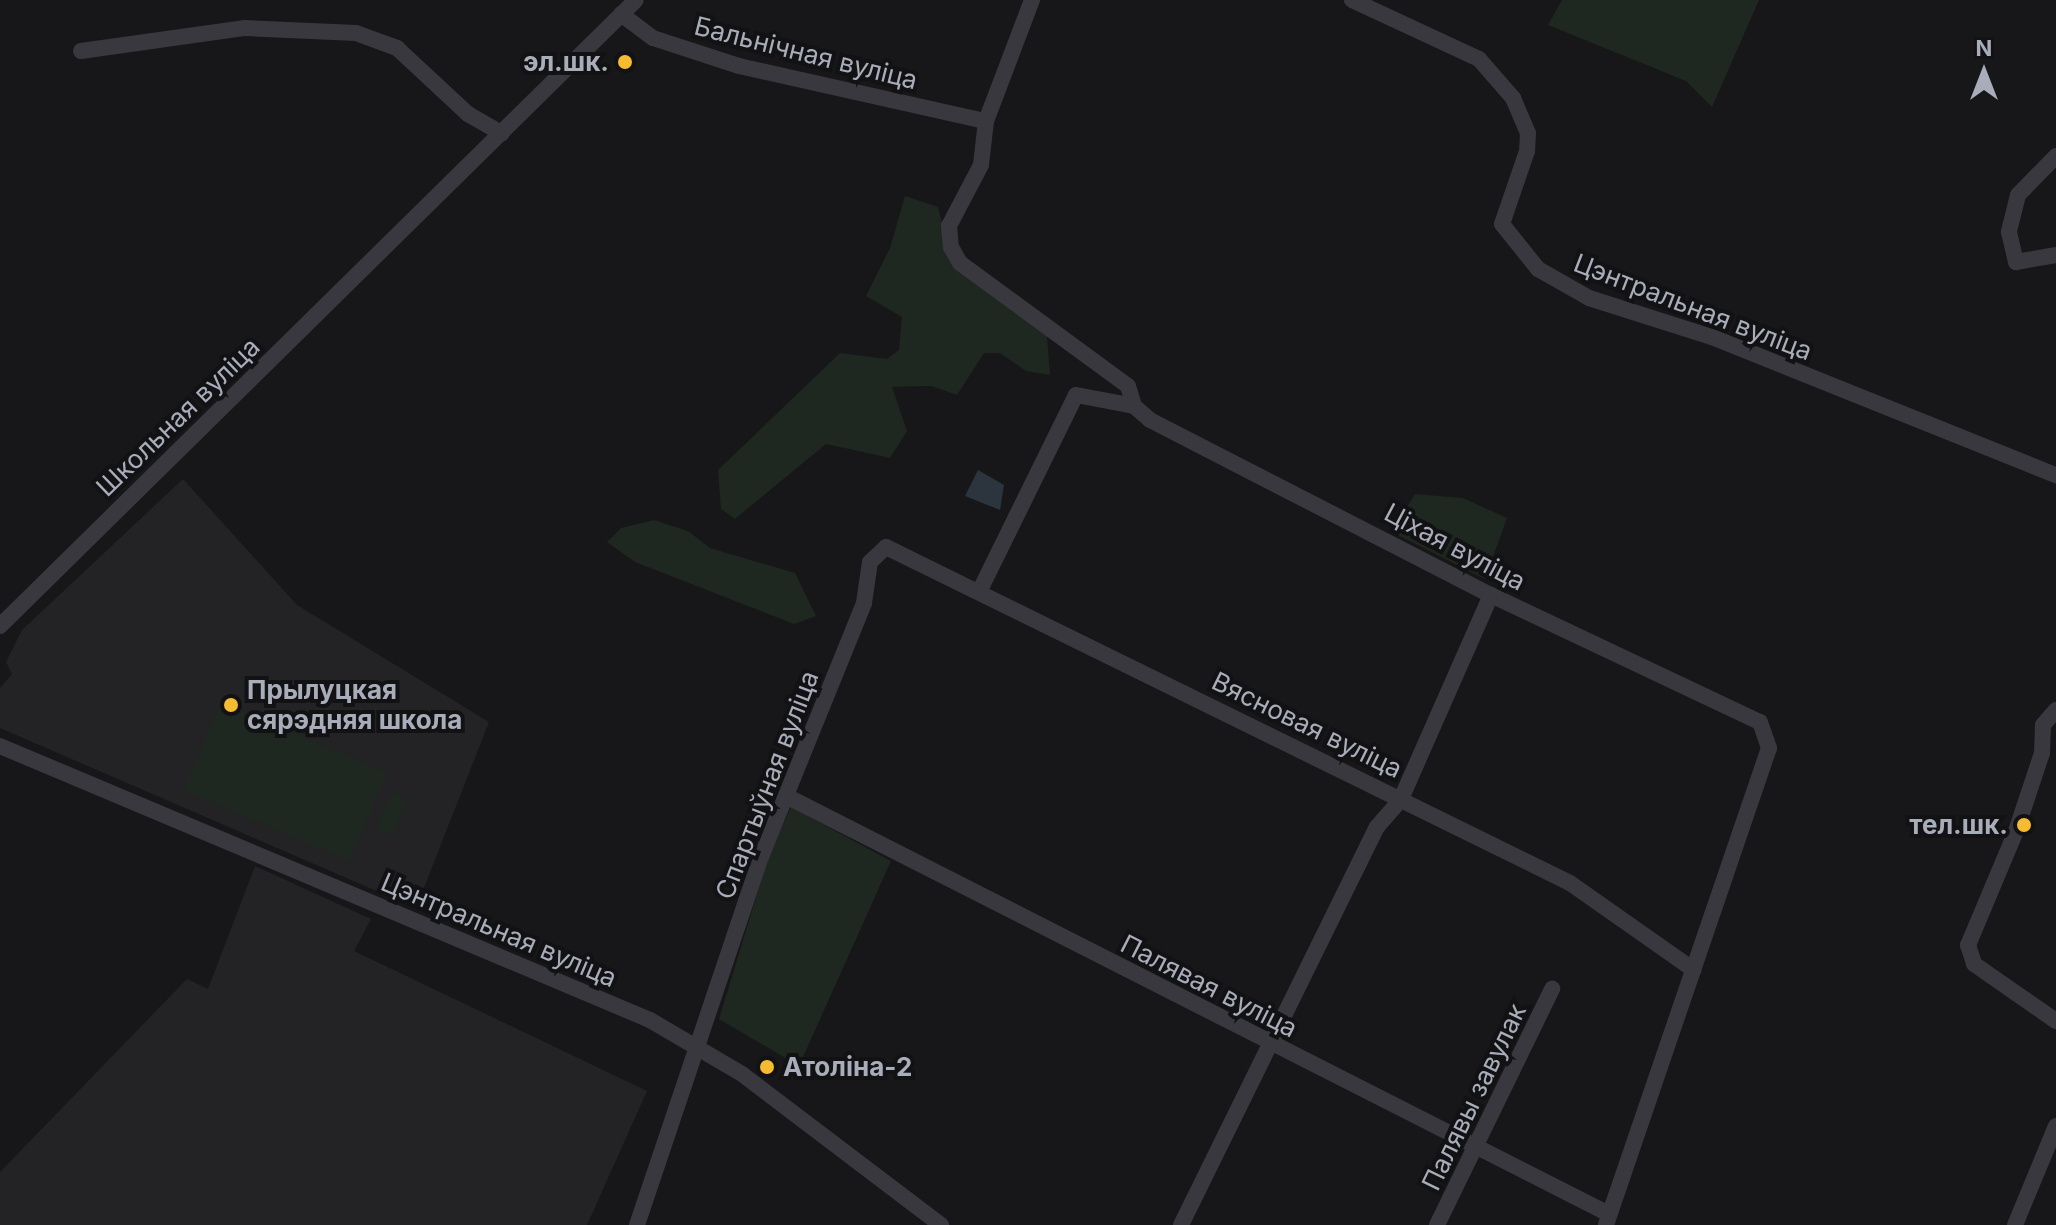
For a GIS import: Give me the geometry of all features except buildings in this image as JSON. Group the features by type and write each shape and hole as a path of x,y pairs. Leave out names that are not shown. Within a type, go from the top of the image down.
{"street":[{"path":"81,51 245,28 356,33 397,48 468,114 502,134 636,0"},
{"path":"980,590 1076,395 1134,406 1128,386 960,263 951,247 949,226 981,165 986,121 1032,0"},
{"name":"Цэнтральная вуліца","path":"1352,0 1479,59 1513,98 1528,133 1527,151 1502,224 1512,245 1538,269 1589,298 1712,337 2056,475"},
{"name":"Бальнічная вуліца","path":"621,14 653,38 739,66 986,121"},
{"name":"Школьная вуліца","path":"0,626 502,134"},
{"path":"2056,156 2018,195 2009,232 2016,262 2056,255"},
{"name":"Ціхая вуліца","path":"1134,406 1150,420 1491,595 1760,722 1769,748 1694,970"},
{"name":"Вясновая вуліца","path":"886,547 980,590 1570,883 1694,970"},
{"name":"Спартыўная вуліца","path":"637,1225 761,857 788,797 864,603 870,562 886,547"},
{"path":"1181,1225 1377,827 1401,799 1491,595"},
{"path":"2056,710 2043,725 2042,753 2016,831 1970,938 1974,964 2056,1021"},
{"name":"Цэнтральная вуліца","path":"0,746 698,1045 941,1225"},
{"name":"Палявая вуліца","path":"788,797 1479,1148 1608,1219"},
{"path":"1608,1219 1694,970"},
{"name":"Палявы завулак","path":"1437,1225 1479,1148 1552,989"},
{"path":"2015,1225 2056,1126"}],"shaded area":[{"path":"1562,0 1759,0 1712,107 1686,81 1548,25"},
{"path":"905,196 938,207 951,257 1047,336 1050,375 1026,371 1000,353 984,353 957,395 931,386 892,387 907,431 890,458 826,444 735,519 721,509 718,470 840,353 887,359 899,350 902,317 866,296 890,248"},
{"path":"978,470 1004,485 1000,510 965,496"},
{"name":"Прылуцкая сярэдняя школа","path":"183,479 297,605 489,722 416,908 0,728 0,688 12,674 6,662 22,630"},
{"path":"1415,494 1463,498 1507,518 1485,579 1392,532"},
{"path":"654,520 688,531 710,548 795,573 816,616 794,624 635,562 607,542 621,528"},
{"path":"221,702 388,773 350,861 183,790"},
{"path":"393,792 408,799 391,836 376,829"},
{"path":"791,807 891,861 799,1066 719,1019 768,858"},
{"path":"255,866 371,919 354,951 647,1091 587,1225 0,1225 0,1172 187,979 208,989"}],"place":[{"name":"эл.шк.","path":"625,62"},
{"name":"Прылуцкая сярэдняя школа","path":"231,705"},
{"name":"тел.шк.","path":"2024,825"},
{"name":"Атоліна-2","path":"767,1067"}]}
